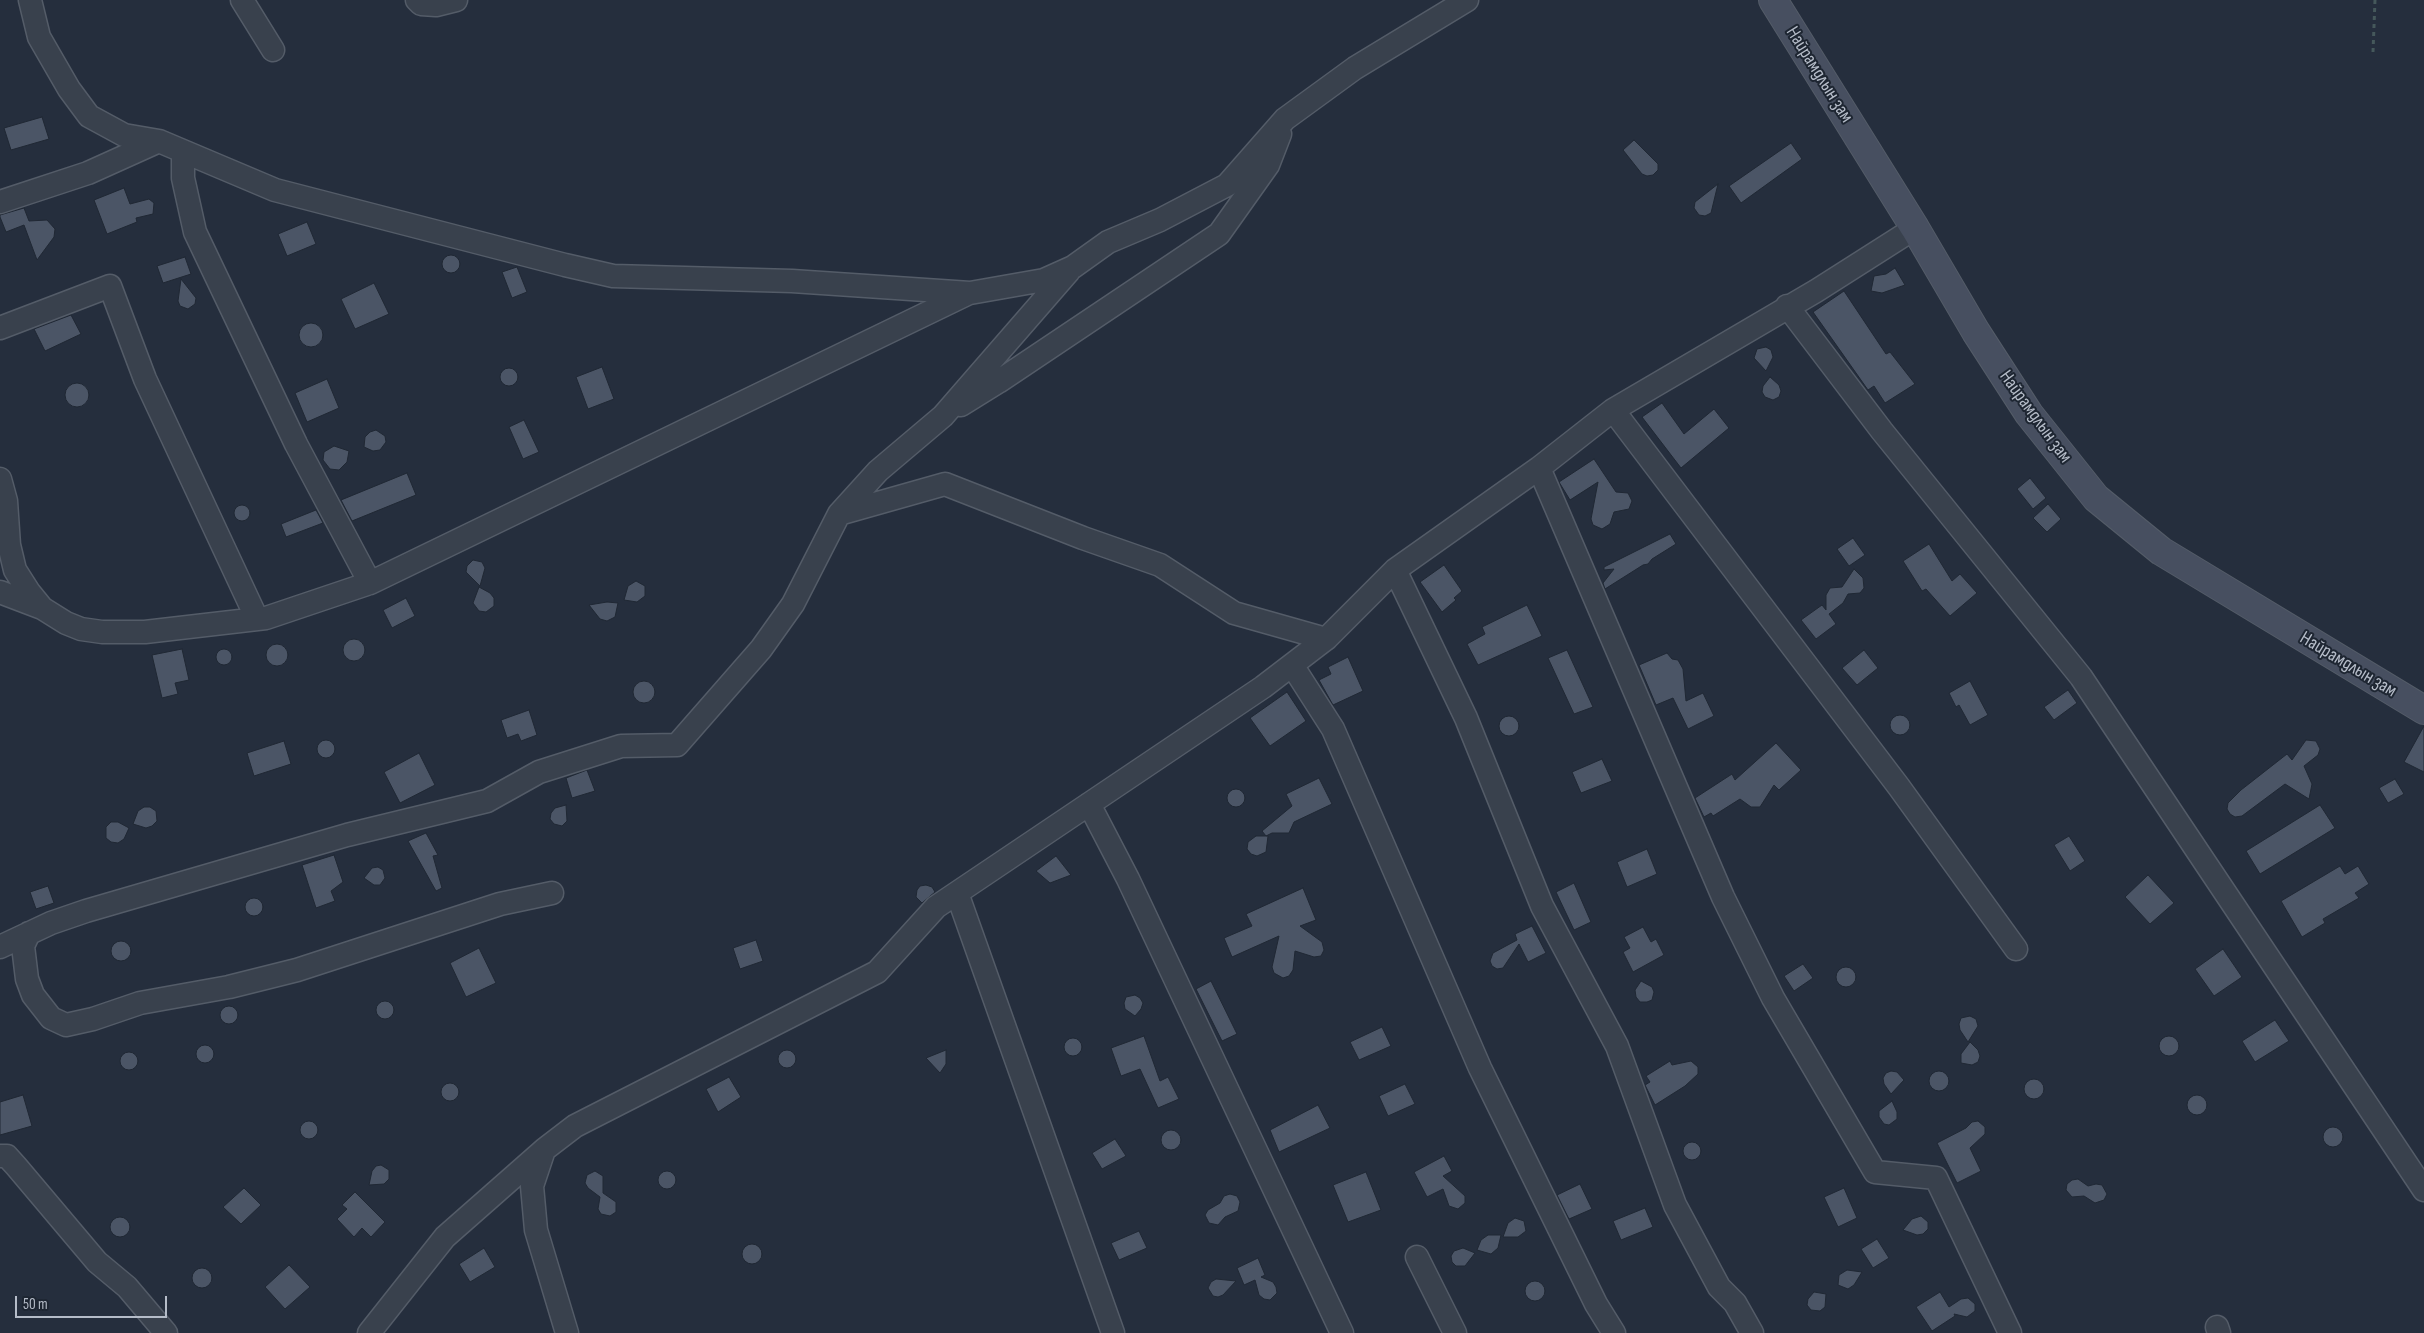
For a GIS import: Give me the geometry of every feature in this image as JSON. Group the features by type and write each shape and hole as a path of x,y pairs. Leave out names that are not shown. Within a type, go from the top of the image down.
{"main road":[{"name":"Найрамдлын зам","path":"1773,0 1915,228 1976,332 2029,414 2096,498 2161,551 2424,710"}],"street":[{"path":"30,0 39,37 69,89 90,116 124,135 159,141 183,153 275,190 566,266 613,276 792,281 970,293 1044,280 1073,267 1108,242 1160,220 1228,185 1286,119 1355,68 1467,0"},
{"path":"242,0 272,50"},
{"path":"416,0 421,4 436,5 456,0"},
{"path":"0,947 50,923 169,886 347,835 487,801 539,772 621,746 677,745 761,648 793,604 839,514 878,470 943,416 998,382 1220,234 1268,165 1286,119"},
{"path":"0,202 88,174 159,141"},
{"path":"183,153 183,178 195,232 296,444 370,583"},
{"path":"369,1333 445,1237 545,1149 576,1126 877,972 936,907 1292,665 1326,639 1395,570 1539,468 1613,410 1787,306 1816,291 1915,228"},
{"path":"943,416 1073,267"},
{"path":"0,328 110,286 145,379 257,619"},
{"path":"0,592 42,608 66,623 81,629 102,632 145,632 266,618 370,583 970,293"},
{"path":"1787,306 1882,431 2081,677 2424,1190"},
{"path":"1613,410 1894,780 2016,949"},
{"path":"1539,468 1722,897 1773,998 1875,1172 1936,1178 2010,1333"},
{"path":"0,479 6,501 9,545 15,570 42,608"},
{"path":"839,514 944,484 1083,538 1160,565 1234,613 1326,639"},
{"path":"1395,570 1466,718 1542,906 1617,1046 1676,1205 1719,1287 1735,1303 1752,1333"},
{"path":"1292,665 1332,729 1480,1068 1596,1304 1614,1333"},
{"path":"1089,804 1128,879 1342,1333"},
{"path":"29,934 23,946 27,979 33,995 51,1018 66,1025 93,1019 140,1003 229,987 297,970 500,904 552,892"},
{"path":"957,893 1113,1333"},
{"path":"545,1149 532,1186 536,1230 567,1333"},
{"path":"0,1156 7,1156 97,1262 127,1287 166,1333"},
{"path":"1417,1257 1455,1333"}],"path":[{"path":"2373,52 2375,0"}],"building":[{"path":"42,117 49,139 11,150 4,128"},
{"path":"1634,140 1658,164 1658,170 1653,175 1647,176 1642,174 1623,150"},
{"path":"1791,143 1802,159 1741,203 1729,186"},
{"path":"1718,184 1711,213 1705,216 1699,215 1694,208 1695,202"},
{"path":"124,188 130,204 149,199 154,203 153,214 136,218 137,222 107,234 94,200"},
{"path":"24,208 29,221 47,220 55,229 54,237 37,260 24,225 6,232 0,217 0,215"},
{"path":"307,222 316,244 287,256 278,234"},
{"path":"451,255 458,257 460,264 458,271 451,273 444,271 442,264 444,257"},
{"path":"185,257 191,274 163,283 157,266"},
{"path":"517,267 527,292 512,298 502,272"},
{"path":"1895,268 1905,285 1882,293 1871,291 1874,276 1886,274"},
{"path":"181,279 196,298 195,304 188,309 180,306 178,301"},
{"path":"374,283 389,314 355,329 341,299"},
{"path":"1844,291 1886,354 1890,352 1915,384 1885,403 1874,386 1868,390 1813,312"},
{"path":"71,315 81,334 45,351 34,329"},
{"path":"311,323 316,324 322,330 322,340 316,346 311,347 306,346 300,340 299,335 300,330 306,324"},
{"path":"1766,347 1771,350 1773,357 1766,371 1754,358 1757,349"},
{"path":"602,367 614,399 588,409 576,377"},
{"path":"509,368 515,371 518,377 515,383 509,386 503,383 500,377 503,371"},
{"path":"1770,377 1779,385 1781,391 1779,397 1773,400 1765,397 1762,392 1763,386"},
{"path":"327,379 339,408 307,422 295,393"},
{"path":"77,383 82,384 88,390 88,400 82,406 77,407 72,406 66,400 65,395 66,390 72,384"},
{"path":"1662,403 1684,434 1714,409 1729,428 1681,468 1642,417"},
{"path":"524,420 539,452 523,459 509,427"},
{"path":"376,430 385,436 386,442 380,450 373,451 364,447 365,437 370,432"},
{"path":"334,446 349,451 347,462 339,470 330,469 323,460 324,452"},
{"path":"1594,459 1616,492 1628,493 1632,501 1629,509 1614,512 1610,524 1602,529 1593,525 1591,519 1598,482 1570,500 1559,482"},
{"path":"407,473 416,495 352,521 341,500"},
{"path":"2030,478 2046,498 2033,509 2017,489"},
{"path":"2048,504 2061,519 2047,532 2033,518"},
{"path":"239,505 245,505 250,510 248,519 239,521 234,516 234,510"},
{"path":"316,510 323,523 286,537 281,524"},
{"path":"1670,534 1676,544 1652,559 1648,564 1643,565 1605,589 1603,583 1614,569 1604,570 1604,567"},
{"path":"1853,538 1865,555 1849,566 1837,549"},
{"path":"1929,544 1952,581 1960,574 1977,593 1950,616 1926,589 1922,591 1903,561"},
{"path":"473,560 482,562 485,568 480,586 466,572 467,566"},
{"path":"1444,565 1462,591 1454,598 1456,600 1442,612 1420,582"},
{"path":"1854,569 1863,578 1864,588 1860,593 1848,594 1843,603 1829,614 1836,624 1816,639 1801,620 1822,605 1826,610 1826,595 1830,588 1842,587"},
{"path":"636,581 645,586 645,596 637,602 624,600 628,586"},
{"path":"479,587 490,593 494,598 494,606 486,612 479,611 473,603"},
{"path":"406,598 415,616 392,628 383,610"},
{"path":"607,602 618,603 615,617 607,621 600,619 589,605"},
{"path":"1527,605 1542,636 1478,665 1467,644 1485,634 1482,627"},
{"path":"354,639 362,642 365,650 362,658 354,661 346,658 343,650 346,642"},
{"path":"277,644 285,647 288,655 285,663 277,666 269,663 266,655 269,647"},
{"path":"182,649 189,680 175,683 178,694 162,698 152,655"},
{"path":"221,649 227,649 232,654 230,663 221,665 216,660 216,654"},
{"path":"1567,650 1593,707 1574,714 1548,658"},
{"path":"1864,650 1878,668 1857,685 1842,668"},
{"path":"1667,653 1672,659 1678,660 1683,669 1686,701 1703,693 1714,716 1688,729 1673,698 1656,705 1639,665"},
{"path":"1348,657 1363,691 1333,705 1319,680 1331,674 1328,667"},
{"path":"644,681 652,684 655,692 652,700 644,703 636,700 633,692 636,684"},
{"path":"1970,681 1988,715 1970,725 1959,705 1956,707 1949,693"},
{"path":"2068,690 2077,703 2054,720 2044,707"},
{"path":"1287,692 1306,721 1270,746 1250,718"},
{"path":"529,710 537,735 521,741 518,734 507,738 501,720"},
{"path":"1900,715 1907,718 1910,725 1907,732 1900,735 1893,732 1890,725 1893,718"},
{"path":"1509,716 1516,719 1519,726 1516,733 1509,736 1502,733 1499,726 1502,719"},
{"path":"2424,726 2424,772 2404,762"},
{"path":"322,740 330,740 335,745 333,756 322,758 317,753 317,745"},
{"path":"2306,740 2316,741 2320,749 2318,755 2304,766 2312,784 2309,799 2285,784 2242,816 2235,817 2230,814 2227,809 2228,803 2241,790 2287,754 2292,760"},
{"path":"284,741 291,764 254,776 247,753"},
{"path":"1776,743 1801,770 1779,790 1774,785 1760,807 1751,807 1740,799 1713,816 1711,813 1704,817 1695,798 1732,774 1735,780"},
{"path":"419,753 435,785 400,803 384,772"},
{"path":"1602,759 1612,781 1581,793 1572,772"},
{"path":"587,770 595,791 572,798 566,778"},
{"path":"1319,778 1332,804 1294,822 1289,833 1272,833 1266,836 1262,831 1292,806 1286,794"},
{"path":"2395,779 2404,794 2388,803 2379,788"},
{"path":"1232,789 1240,789 1245,794 1243,805 1232,807 1227,802 1227,794"},
{"path":"566,805 567,821 562,826 554,824 550,819 551,813 555,808"},
{"path":"2320,805 2335,828 2260,874 2246,851"},
{"path":"144,807 150,807 156,811 157,821 152,826 146,828 133,824 138,811"},
{"path":"111,822 118,822 129,828 124,839 118,843 111,842 106,838 106,827"},
{"path":"426,833 438,855 433,856 442,888 436,891 408,841"},
{"path":"1256,836 1268,836 1266,852 1257,856 1251,854 1247,849 1248,842"},
{"path":"2069,836 2085,861 2070,871 2054,845"},
{"path":"1647,849 1657,874 1627,887 1617,862"},
{"path":"334,855 343,882 331,891 335,901 316,908 302,865"},
{"path":"1056,856 1071,875 1050,883 1036,871"},
{"path":"2340,866 2345,874 2358,866 2369,884 2355,893 2359,898 2323,919 2325,923 2302,937 2281,901"},
{"path":"378,867 383,870 385,878 380,885 374,885 364,878 372,868"},
{"path":"2148,875 2174,903 2150,924 2125,897"},
{"path":"1574,883 1591,922 1574,930 1556,892"},
{"path":"48,886 54,903 36,909 30,892"},
{"path":"920,886 932,887 935,892 922,903 916,897 917,890"},
{"path":"1303,888 1316,920 1300,926 1322,942 1324,950 1321,956 1314,957 1295,951 1293,970 1289,976 1283,978 1274,973 1272,967 1279,936 1232,957 1224,938 1252,926 1246,914"},
{"path":"250,898 258,898 263,903 261,914 250,916 245,911 245,903"},
{"path":"1532,926 1546,953 1528,962 1519,944 1503,968 1497,969 1492,966 1490,961 1493,953 1517,940 1515,934"},
{"path":"1643,927 1651,942 1656,939 1664,955 1633,972 1623,952 1630,948 1624,937"},
{"path":"756,940 763,961 740,969 733,948"},
{"path":"121,941 128,944 131,951 128,958 121,961 114,958 111,951 114,944"},
{"path":"479,948 496,983 466,997 450,963"},
{"path":"2223,949 2242,977 2214,996 2195,969"},
{"path":"1803,964 1813,978 1794,991 1784,976"},
{"path":"1846,967 1853,970 1856,977 1853,984 1846,987 1839,984 1836,977 1839,970"},
{"path":"1211,981 1237,1034 1222,1041 1196,989"},
{"path":"1641,981 1652,987 1654,992 1652,1000 1640,1002 1636,997 1635,990"},
{"path":"1135,995 1143,1003 1135,1016 1125,1009 1124,1003 1126,997"},
{"path":"381,1001 389,1001 394,1006 392,1017 381,1019 376,1014 376,1006"},
{"path":"225,1006 233,1006 238,1011 236,1022 225,1024 220,1019 220,1011"},
{"path":"1970,1016 1976,1019 1978,1026 1968,1042 1960,1030 1959,1024 1961,1018"},
{"path":"2275,1020 2289,1041 2255,1062 2242,1041"},
{"path":"1382,1027 1391,1046 1359,1060 1350,1042"},
{"path":"1144,1036 1160,1081 1168,1077 1179,1099 1158,1108 1140,1069 1121,1076 1111,1048"},
{"path":"2169,1036 2176,1039 2179,1046 2176,1053 2169,1056 2162,1053 2159,1046 2162,1039"},
{"path":"1069,1038 1077,1038 1082,1043 1080,1054 1069,1056 1064,1051 1064,1043"},
{"path":"1970,1042 1978,1050 1980,1056 1978,1062 1972,1065 1961,1063 1961,1054"},
{"path":"201,1045 209,1045 214,1050 212,1061 201,1063 196,1058 196,1050"},
{"path":"783,1050 791,1050 796,1055 794,1066 783,1068 778,1063 778,1055"},
{"path":"946,1050 946,1064 940,1073 926,1058"},
{"path":"129,1052 135,1055 138,1061 135,1067 129,1070 123,1067 120,1061 123,1055"},
{"path":"1670,1061 1672,1065 1691,1061 1698,1067 1698,1074 1685,1086 1655,1105 1645,1085 1650,1082 1646,1076"},
{"path":"1891,1071 1897,1072 1904,1080 1891,1094 1884,1084 1883,1078 1886,1073"},
{"path":"1939,1071 1946,1074 1949,1081 1946,1088 1939,1091 1932,1088 1929,1081 1932,1074"},
{"path":"729,1077 741,1097 718,1112 706,1089"},
{"path":"2034,1079 2041,1082 2044,1089 2041,1096 2034,1099 2027,1096 2024,1089 2027,1082"},
{"path":"446,1083 454,1083 459,1088 457,1099 446,1101 441,1096 441,1088"},
{"path":"1405,1084 1415,1104 1388,1116 1379,1096"},
{"path":"23,1095 32,1126 0,1135 0,1102"},
{"path":"2197,1095 2204,1098 2207,1105 2204,1112 2197,1115 2190,1112 2187,1105 2190,1098"},
{"path":"1892,1101 1897,1112 1897,1119 1889,1125 1884,1124 1879,1117 1879,1111"},
{"path":"1318,1105 1330,1128 1279,1152 1270,1130"},
{"path":"305,1121 313,1121 318,1126 316,1137 305,1139 300,1134 300,1126"},
{"path":"1978,1121 1985,1127 1985,1134 1970,1148 1981,1171 1957,1183 1937,1143 1966,1128 1972,1122"},
{"path":"2333,1127 2340,1130 2343,1137 2340,1144 2333,1147 2326,1144 2323,1137 2326,1130"},
{"path":"1171,1130 1178,1133 1181,1140 1178,1147 1171,1150 1164,1147 1161,1140 1164,1133"},
{"path":"1115,1139 1126,1156 1102,1169 1092,1153"},
{"path":"1692,1142 1698,1145 1701,1151 1698,1157 1692,1160 1686,1157 1683,1151 1686,1145"},
{"path":"1444,1156 1452,1171 1443,1176 1465,1196 1465,1203 1458,1209 1449,1206 1443,1189 1427,1197 1414,1172"},
{"path":"381,1165 389,1170 389,1179 384,1184 369,1185 372,1171 376,1166"},
{"path":"595,1171 603,1176 603,1193 616,1202 616,1212 610,1216 601,1214 598,1209 600,1197 588,1188 585,1183 587,1175"},
{"path":"663,1171 671,1171 676,1176 674,1187 663,1189 658,1184 658,1176"},
{"path":"1366,1172 1381,1210 1348,1222 1333,1185"},
{"path":"2078,1179 2088,1186 2102,1185 2107,1194 2104,1200 2095,1203 2084,1196 2072,1197 2066,1190 2067,1184 2072,1180"},
{"path":"1580,1184 1592,1209 1569,1219 1557,1195"},
{"path":"244,1188 261,1205 241,1224 223,1207"},
{"path":"1844,1188 1857,1218 1838,1227 1824,1197"},
{"path":"355,1192 385,1222 371,1237 362,1228 354,1237 337,1219 347,1209 342,1205"},
{"path":"1230,1194 1237,1196 1240,1202 1238,1211 1225,1217 1218,1225 1209,1223 1205,1215 1208,1210 1220,1203 1224,1196"},
{"path":"1645,1208 1653,1227 1621,1240 1613,1221"},
{"path":"1921,1216 1928,1222 1928,1229 1923,1234 1917,1235 1903,1230 1912,1219"},
{"path":"116,1217 124,1217 130,1223 130,1231 124,1237 116,1237 110,1231 110,1223"},
{"path":"1515,1218 1524,1221 1526,1231 1518,1237 1503,1237 1508,1223"},
{"path":"1139,1231 1147,1248 1119,1260 1111,1243"},
{"path":"1488,1235 1501,1235 1498,1248 1491,1254 1477,1250 1481,1240"},
{"path":"1877,1239 1889,1258 1873,1268 1861,1249"},
{"path":"752,1244 759,1247 762,1254 759,1261 752,1264 745,1261 742,1254 745,1247"},
{"path":"484,1248 495,1267 470,1282 459,1264"},
{"path":"1463,1248 1475,1253 1465,1266 1456,1266 1452,1262 1451,1256 1454,1251"},
{"path":"1258,1258 1265,1275 1261,1277 1273,1282 1276,1287 1277,1293 1270,1300 1264,1299 1259,1295 1255,1280 1244,1285 1237,1268"},
{"path":"289,1265 310,1287 285,1309 265,1287"},
{"path":"202,1268 209,1271 212,1278 209,1285 202,1288 195,1285 192,1278 195,1271"},
{"path":"1847,1270 1862,1272 1854,1285 1848,1289 1838,1285 1839,1275"},
{"path":"1216,1279 1236,1281 1223,1295 1218,1297 1213,1296 1208,1288 1211,1282"},
{"path":"1535,1281 1542,1284 1545,1291 1542,1298 1535,1301 1528,1298 1525,1291 1528,1284"},
{"path":"1814,1292 1826,1294 1825,1307 1820,1311 1811,1310 1807,1305 1808,1299"},
{"path":"1940,1292 1949,1307 1961,1299 1968,1298 1975,1304 1975,1311 1967,1317 1954,1314 1955,1316 1932,1331 1916,1307"}]}
